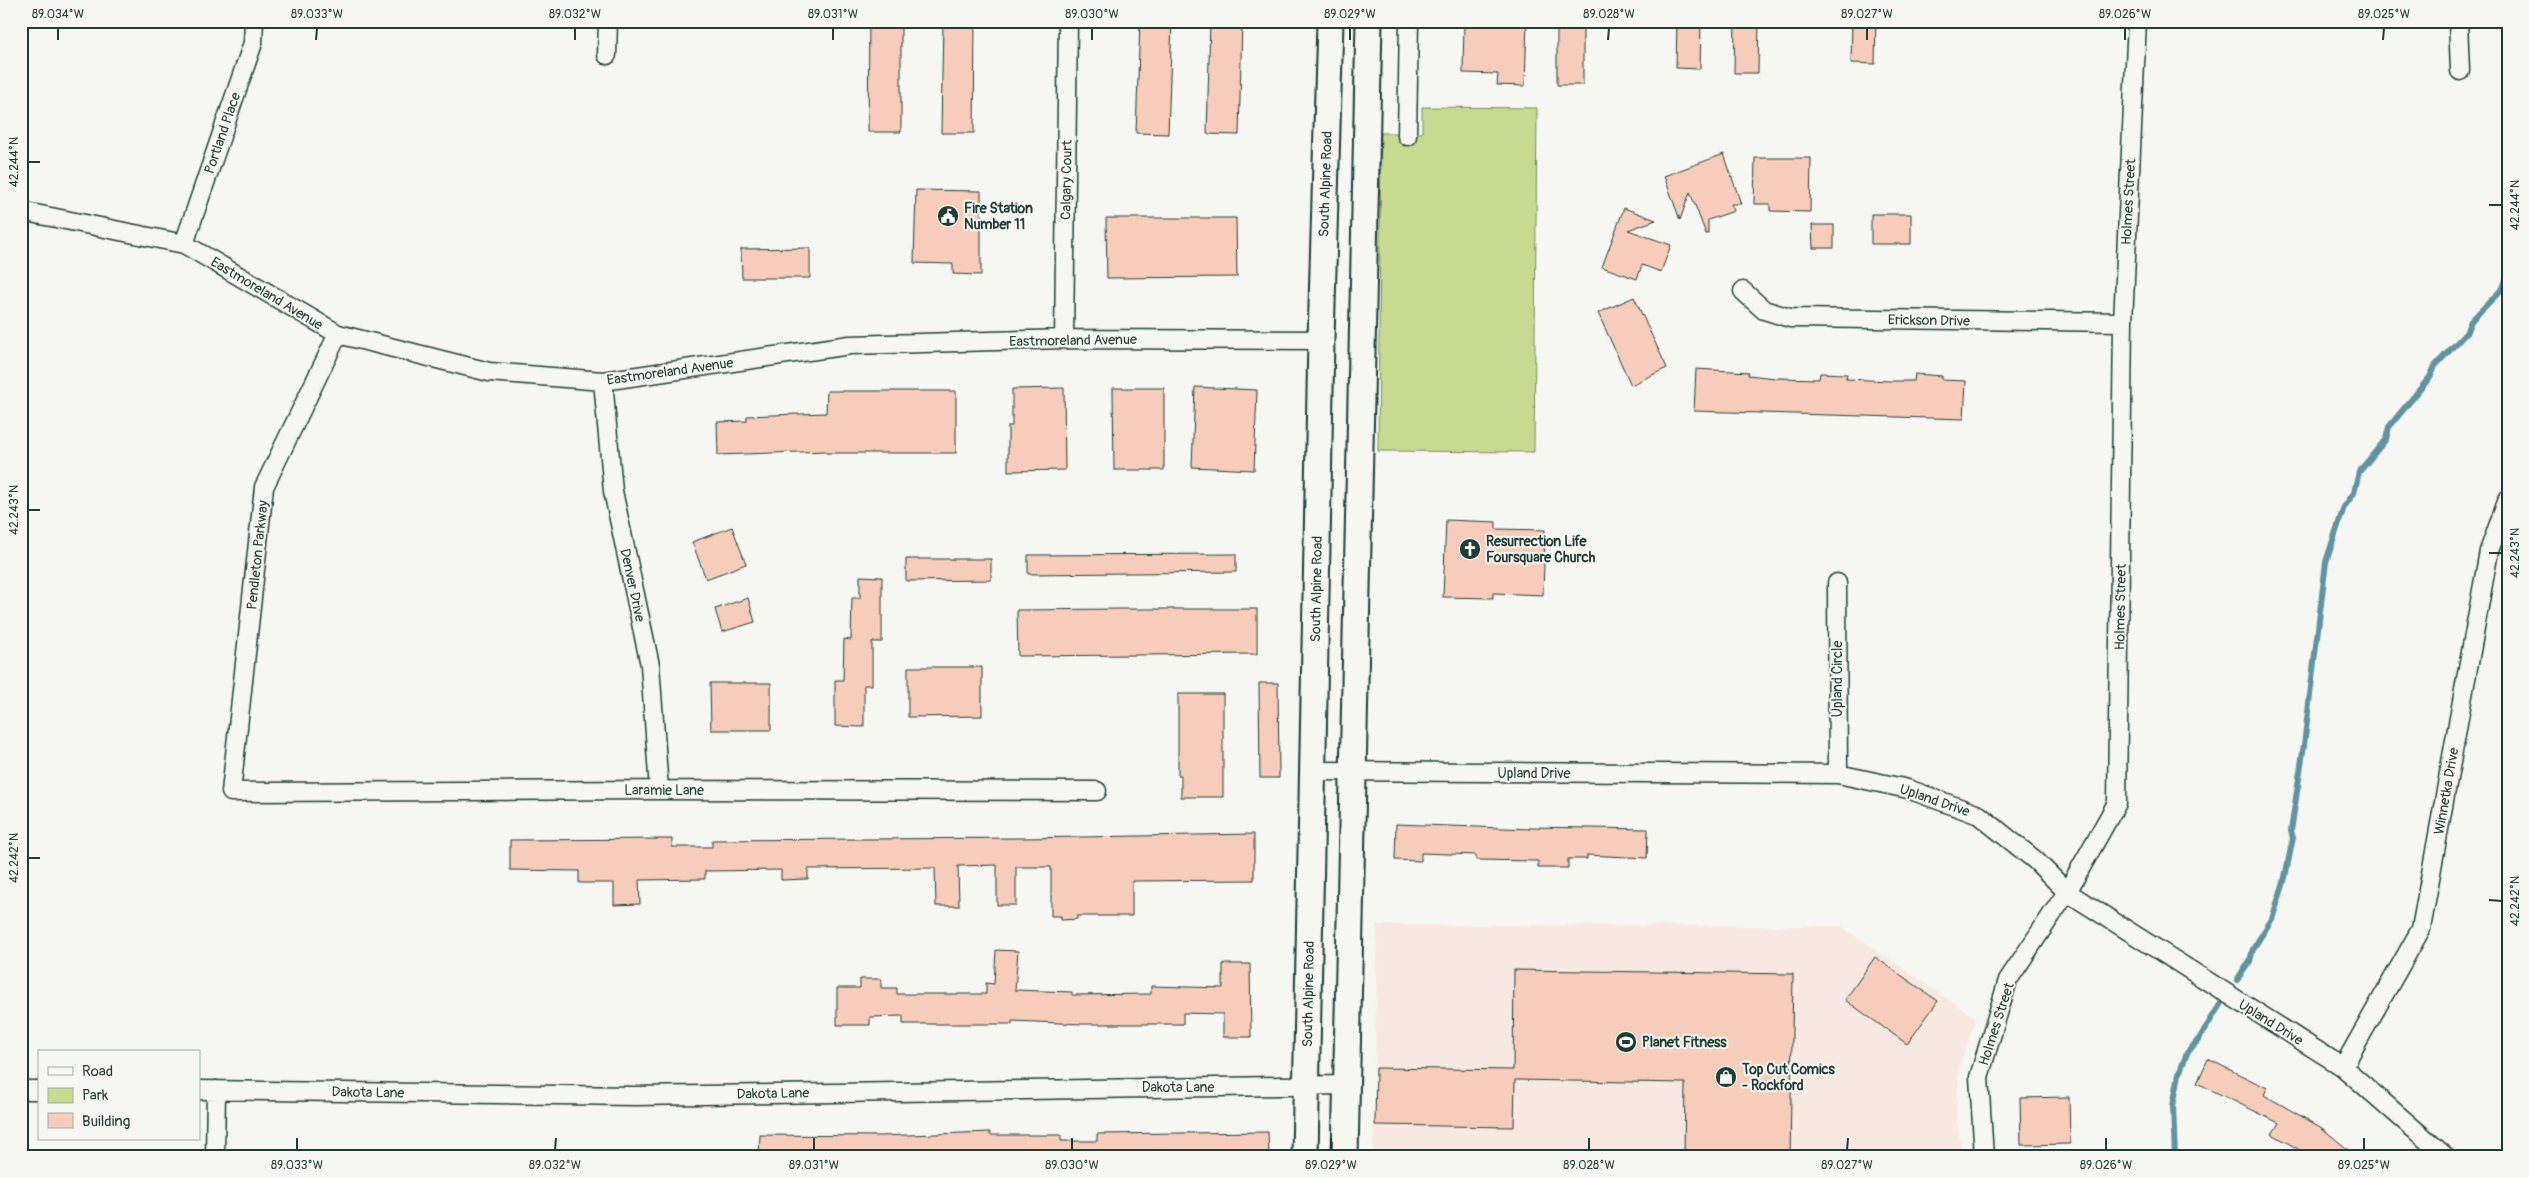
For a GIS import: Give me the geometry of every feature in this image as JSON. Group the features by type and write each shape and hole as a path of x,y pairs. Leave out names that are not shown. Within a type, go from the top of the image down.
{"main road":[{"name":"South Alpine Road","path":"1305,1157 1321,340 1330,21"},
{"path":"1345,1157 1369,21"}],"street":[{"name":"Portland Place","path":"184,244 253,42 254,21"},
{"path":"607,55 608,21"},
{"name":"Calgary Court","path":"1064,339 1068,21"},
{"path":"1407,136 1409,21"},
{"name":"Holmes Street","path":"1984,1157 1979,1077 2008,980 2066,892 2118,802 2123,322 2137,21"},
{"path":"2458,21 2460,71"},
{"name":"Eastmoreland Avenue","path":"21,211 184,244 338,334 489,372 603,381 850,345 1064,339 1321,340"},
{"name":"Erickson Drive","path":"1743,291 1764,310 1790,318 2123,322"},
{"name":"Pendleton Parkway","path":"231,792 264,487 338,334"},
{"name":"Denver Drive","path":"603,381 613,492 650,665 659,790"},
{"name":"Winnetka Drive","path":"2342,1067 2421,929 2489,551 2508,499"},
{"name":"Upland Circle","path":"1836,583 1838,774"},
{"name":"Upland Drive","path":"1312,771 1838,774 1908,790 1979,815 2035,860 2066,892 2342,1067 2446,1157"},
{"name":"Laramie Lane","path":"231,792 659,790 1096,791"},
{"name":"Dakota Lane","path":"207,1090 635,1096 1347,1085"},
{"path":"21,1090 38,1090"},
{"path":"207,1090 215,1157"}],"shaded area":[{"path":"1377,925 1841,926 1976,1018 1959,1068 1956,1114 1963,1157 1373,1157"}],"green space":[{"path":"1422,107 1537,108 1534,452 1378,451 1381,133 1422,133"}],"building":[{"path":"869,21 901,21 901,132 868,132"},
{"path":"943,21 975,21 974,133 941,133"},
{"path":"1140,21 1172,21 1168,134 1136,133"},
{"path":"1210,21 1242,21 1239,135 1207,134"},
{"path":"1464,21 1527,21 1525,86 1497,85 1498,74 1463,73"},
{"path":"1557,21 1583,21 1583,85 1557,85"},
{"path":"1677,21 1701,21 1700,69 1676,68"},
{"path":"1735,21 1759,21 1758,73 1734,73"},
{"path":"1852,21 1876,21 1875,64 1851,63"},
{"path":"1724,154 1741,204 1731,204 1734,211 1708,220 1708,234 1706,234 1690,192 1680,220 1664,176"},
{"path":"1755,158 1811,158 1810,212 1770,211 1770,204 1754,204"},
{"name":"Fire Station Number 11","path":"916,190 981,191 981,275 953,274 953,264 914,263"},
{"path":"1624,208 1656,220 1628,230 1671,245 1661,272 1642,265 1637,279 1602,267"},
{"path":"1871,214 1911,214 1911,244 1871,244"},
{"path":"1106,218 1236,218 1237,277 1107,278"},
{"path":"1812,225 1834,225 1834,248 1813,248"},
{"path":"810,248 810,278 742,278 741,249"},
{"path":"1634,297 1667,368 1631,385 1598,313"},
{"path":"1696,369 1749,372 1748,375 1775,378 1819,379 1820,373 1847,374 1846,379 1914,381 1915,374 1942,376 1942,380 1966,381 1964,419 1694,411"},
{"path":"1195,387 1257,390 1254,470 1192,467"},
{"path":"1064,388 1065,470 1008,471 1008,426 1012,426 1012,389"},
{"path":"1113,388 1164,388 1164,470 1114,470"},
{"path":"827,391 956,391 956,453 826,453 826,451 718,455 717,422 747,421 747,416 826,413"},
{"name":"Resurrection Life Foursquare Church","path":"1446,520 1496,522 1496,529 1545,530 1543,595 1493,593 1493,598 1443,597"},
{"path":"732,527 746,564 706,579 692,542"},
{"path":"1236,554 1236,572 1028,574 1028,555"},
{"path":"906,559 991,559 991,580 906,581"},
{"path":"860,576 882,577 882,642 872,642 872,685 864,685 864,727 835,726 835,680 843,680 844,639 851,640 852,598 860,598"},
{"path":"748,598 755,622 722,632 715,609"},
{"path":"1257,609 1257,654 1018,656 1017,610"},
{"path":"908,667 982,667 982,716 908,717"},
{"path":"710,683 771,683 771,730 711,730"},
{"path":"1259,683 1278,683 1279,778 1260,778"},
{"path":"1178,694 1223,694 1223,797 1181,797 1181,775 1178,775"},
{"path":"1396,824 1530,829 1530,827 1648,829 1647,858 1587,855 1587,859 1568,859 1568,868 1538,868 1538,861 1476,860 1476,855 1421,853 1421,861 1395,860"},
{"path":"1254,834 1254,880 1132,881 1132,916 1077,916 1077,919 1061,920 1061,916 1051,916 1051,867 1016,867 1016,905 997,905 997,865 958,866 959,906 936,906 935,868 808,869 808,879 781,880 781,870 705,871 705,879 639,880 640,904 614,905 614,883 579,883 579,871 510,870 510,840 672,839 672,847 712,847 712,840"},
{"path":"996,950 1018,951 1015,990 1072,992 1072,995 1151,994 1151,986 1223,988 1223,964 1250,964 1251,1037 1223,1037 1223,1014 1183,1013 1183,1024 1083,1024 1012,1021 1012,1024 903,1024 903,1016 870,1017 870,1025 837,1025 837,988 860,988 860,979 881,979 881,988 897,988 897,994 986,994 986,983 994,984"},
{"path":"1875,957 1938,1001 1907,1044 1845,1000"},
{"path":"1514,970 1793,974 1790,1157 1684,1157 1685,1083 1515,1080 1514,1127 1375,1125 1376,1068 1513,1070"},
{"path":"2208,1059 2267,1088 2264,1095 2322,1128 2357,1157 2312,1157 2272,1134 2279,1123 2197,1083"},
{"path":"2069,1097 2070,1144 2021,1145 2020,1098"},
{"path":"990,1132 990,1135 1061,1135 1061,1141 1097,1141 1097,1134 1268,1132 1269,1157 759,1157 760,1135 881,1136"}],"waterway":[{"path":"2237,980 2250,961 2253,949 2272,919 2284,882 2293,838 2291,831 2304,745 2326,562 2344,507 2354,493 2359,472 2386,439 2389,427 2430,377 2435,366 2466,333 2471,321 2503,288 2508,274"},
{"path":"2175,1157 2173,1106 2179,1074 2187,1053 2199,1039 2221,1003"}],"place":[{"name":"Fire Station Number 11","path":"948,216"},
{"name":"Resurrection Life Foursquare Church","path":"1470,549"},
{"name":"Planet Fitness","path":"1626,1042"},
{"name":"Top Cut Comics - Rockford","path":"1726,1077"}]}
